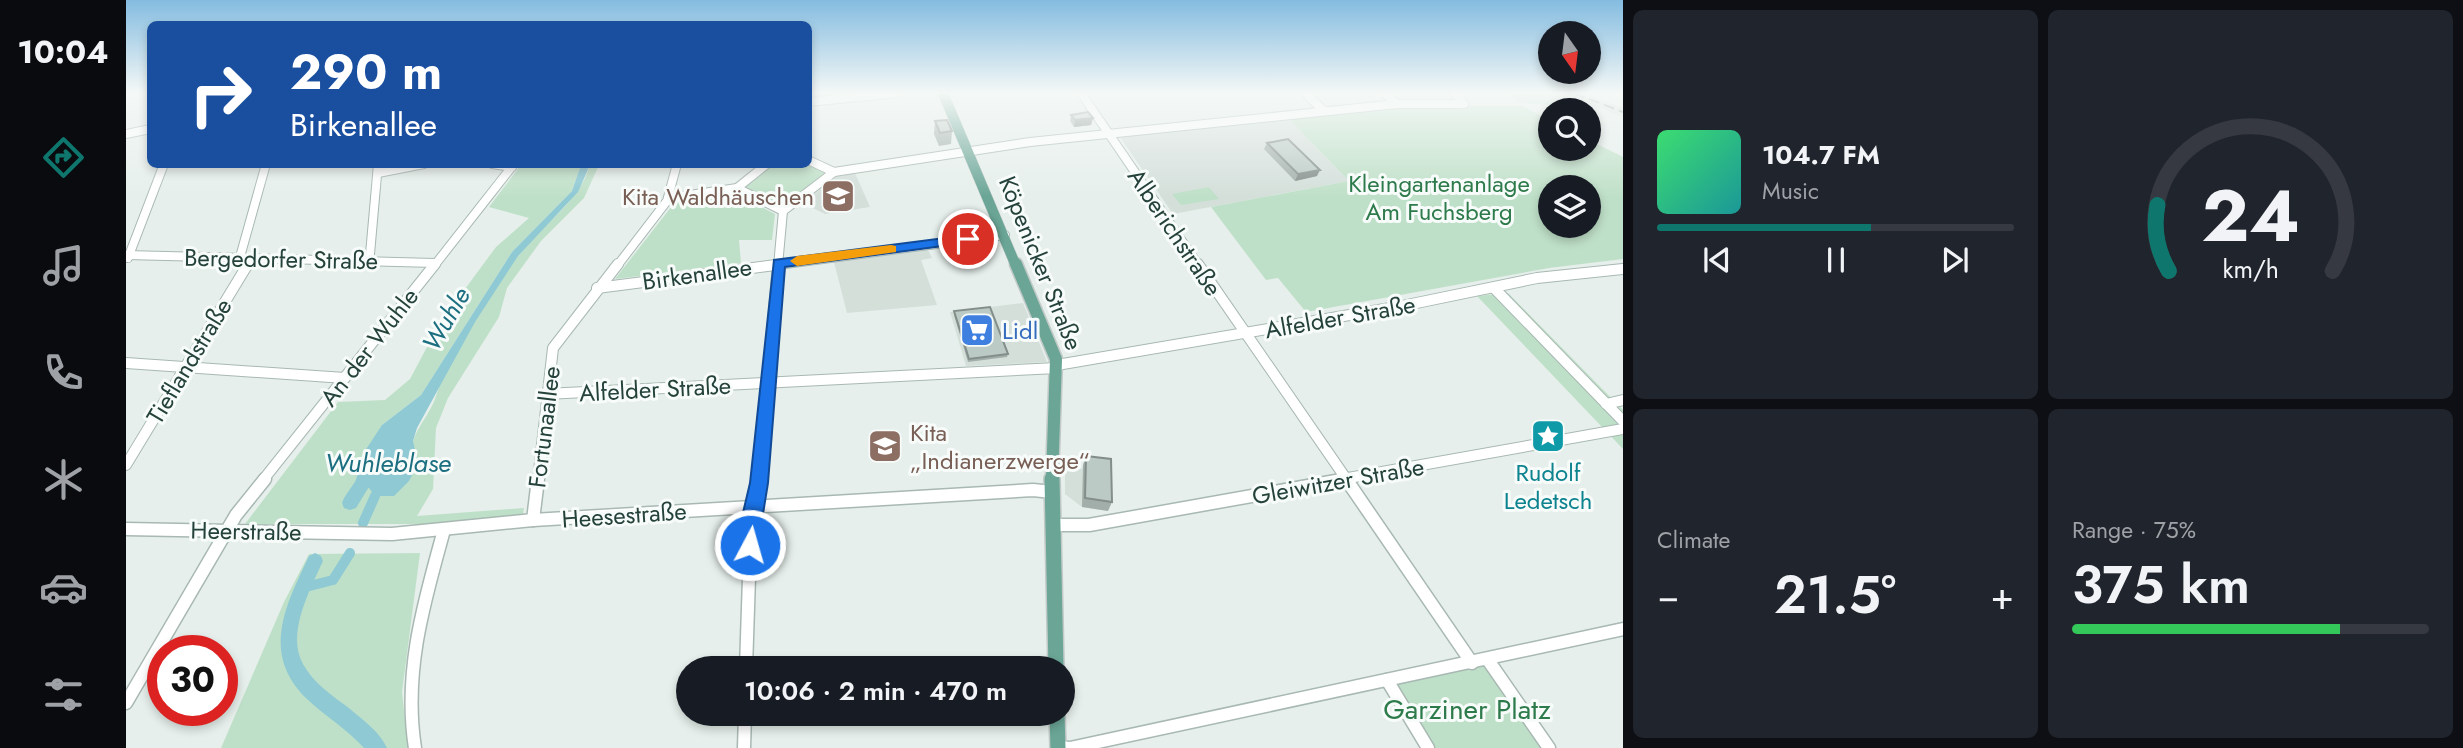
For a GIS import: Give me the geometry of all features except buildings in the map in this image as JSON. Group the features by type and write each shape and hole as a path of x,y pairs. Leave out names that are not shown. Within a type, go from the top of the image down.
{"main road":[{"name":"Köpenicker Straße","path":"959,128 1057,366 1052,492 1056,656"},
{"path":"1057,726 1058,747"}],"street":[{"name":"Alberichstraße","path":"1106,128 1472,663"},
{"path":"746,656 751,517 755,506 768,384 783,211 834,172 969,150 1167,128"},
{"path":"126,134 147,130"},
{"path":"812,162 834,172"},
{"path":"127,257 162,168"},
{"path":"240,257 265,168"},
{"name":"An der Wuhle","path":"126,703 226,530 511,168"},
{"name":"Fortunaallee","path":"533,520 553,348 669,198 676,168"},
{"path":"669,198 737,188 762,168"},
{"path":"366,261 370,254 378,169"},
{"path":"737,188 783,211"},
{"name":"Birkenallee","path":"597,288 1005,235"},
{"name":"Bergedorfer Straße","path":"127,257 240,257 435,263"},
{"name":"Tieflandstraße","path":"126,465 252,258"},
{"name":"Alfelder Straße","path":"546,394 768,384 1057,366 1248,334 1568,274 1623,268"},
{"path":"1494,288 1623,421"},
{"path":"126,363 345,377"},
{"path":"1606,404 1623,400"},
{"name":"Gleiwitzer Straße","path":"1052,525 1080,526 1623,429"},
{"name":"Heesestraße","path":"365,535 533,520 755,506 1052,492"},
{"name":"Heerstraße","path":"126,529 365,535"},
{"path":"415,748 410,704 421,617 444,530"},
{"path":"1058,747 1070,748 1623,629"},
{"path":"1488,660 1549,748"},
{"path":"1387,680 1428,748"},
{"path":"744,748 745,726"}],"shaded area":[{"path":"1211,128 1298,128 1349,181 1173,214 1120,137"},
{"name":"Kita Waldhäuschen","path":"855,173 870,207 825,214 803,203 837,176"},
{"path":"928,250 932,258 921,260 937,305 847,313 834,262"},
{"path":"1023,303 1047,362 966,366 950,312"},
{"path":"1083,465 1108,469 1108,511 1082,507 1065,494 1065,466 1082,469"}],"green space":[{"name":"Kleingartenanlage Am Fuchsberg","path":"1298,128 1538,128 1538,161 1601,161 1601,146 1623,157 1623,259 1549,268 1306,312 1278,278 1266,280 1211,207 1349,181"},
{"path":"812,165 827,171 826,175 785,207 779,208 742,186 768,168 812,168"},
{"path":"519,168 580,168 572,191 512,252 421,395 382,425 413,441 460,345 495,288 527,245 578,191 589,168 598,168 584,198 541,241 507,288 499,317 448,398 436,428 433,489 417,516 524,508 523,514 431,524 245,524 338,402 385,400 410,379 427,347 443,329 465,289 496,247 529,218 489,207"},
{"path":"1209,187 1219,199 1181,205 1172,194"},
{"path":"735,193 775,214 772,240 739,240 741,263 615,279 675,202"},
{"path":"1508,293 1623,410 1623,449 1477,296"},
{"path":"420,553 402,692 408,748 221,748 230,726 238,726 238,709 284,602 309,554"},
{"name":"Garziner Platz","path":"1482,665 1488,668 1544,748 1432,748 1394,685"}],"water":[{"name":"Wuhleblase","path":"580,168 589,168 578,192 518,256 475,322 417,428 413,441 418,464 409,481 394,496 375,496 369,488 354,486 365,451 382,425 421,395 512,252 572,191"}],"waterway":[{"name":"Wuhle","path":"350,503 370,472"},
{"path":"363,523 375,496"},
{"path":"302,588 333,580 350,553"},
{"name":"Wuhle","path":"315,561 295,606 289,638 290,654 295,669 305,683 377,748"}],"slow traffic":[{"path":"797,261 891,249"}],"place":[{"name":"Kita Waldhäuschen","path":"838,196"},
{"name":"Lidl","path":"977,330"},
{"name":"Rudolf Ledetsch","path":"1548,436"},
{"name":"Kita „Indianerzwerge“","path":"885,446"}],"route":[{"path":"750,545 751,517 759,483 779,264 968,239"}]}
